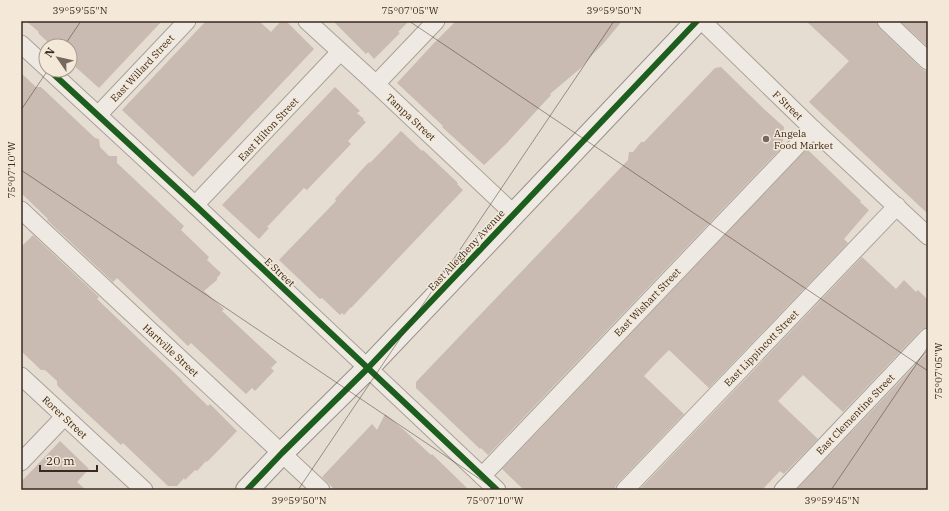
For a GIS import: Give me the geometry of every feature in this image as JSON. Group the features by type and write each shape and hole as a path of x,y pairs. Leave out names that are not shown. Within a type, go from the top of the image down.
{"main road":[{"name":"East Allegheny Avenue","path":"247,490 282,453 367,369 697,21"}],"street":[{"name":"East Willard Street","path":"98,115 187,21"},
{"name":"Tampa Street","path":"307,21 514,214"},
{"path":"376,84 436,21"},
{"name":"F Street","path":"702,21 813,129 928,236"},
{"path":"886,21 928,61"},
{"path":"21,44 38,60"},
{"name":"East Hilton Street","path":"195,205 340,52"},
{"name":"E Street","path":"58,78 195,205 367,369 497,490"},
{"name":"East Wishart Street","path":"482,476 813,129"},
{"name":"East Lippincott Street","path":"625,490 897,206"},
{"name":"Hartville Street","path":"21,210 320,490"},
{"name":"East Clementine Street","path":"783,490 928,338"},
{"name":"Rorer Street","path":"21,376 144,490"},
{"path":"21,462 64,417"}],"building":[{"path":"26,21 162,21 99,88 78,69 78,38 43,38 38,33 39,32"},
{"path":"206,21 259,21 271,32 281,21 286,21 314,49 193,177 122,110"},
{"path":"333,21 409,21 398,32 400,33 374,59 368,52 366,54"},
{"path":"456,21 622,21 582,67 550,94 551,95 506,144 484,165 397,83"},
{"path":"806,21 876,21 879,28 921,68 928,71 928,214 809,102 849,61"},
{"path":"900,21 928,21 928,47"},
{"path":"721,67 784,127 782,147 488,455 416,388 416,382 628,160 629,152 633,152 641,142 644,142 715,68"},
{"path":"21,73 36,87 41,87 95,138 99,139 100,147 109,156 117,156 117,163 184,226 181,230 209,257 207,260 221,273 217,280 204,291 224,309 222,311 277,362 271,368 274,371 255,391 252,388 246,394 191,343 188,346 117,278 113,282 47,220 48,219 21,193"},
{"path":"335,87 360,111 357,113 366,122 348,141 351,144 307,190 304,188 267,227 269,228 259,239 222,205"},
{"path":"401,131 458,183 457,184 463,190 351,308 344,315 342,313 340,315 322,298 320,299 279,260 336,201 335,199 369,162 370,163"},
{"path":"807,149 869,210 844,239 848,243 709,388 669,350 659,360 644,376 684,414 618,483 615,490 524,490 502,469"},
{"path":"33,235 99,297 97,299 208,406 210,404 237,431 207,462 206,461 197,471 195,470 185,480 184,478 177,486 168,486 123,443 121,445 67,395 57,385 57,381 45,370 41,370 21,351 21,247"},
{"path":"862,257 896,289 904,280 916,292 918,290 928,300 928,327 921,330 843,412 803,375 778,401 818,439 784,474 780,471 762,490 639,490"},
{"path":"928,352 928,490 800,490 798,488"},
{"path":"385,414 431,455 432,454 469,490 335,490 322,477 372,424 377,430"},
{"path":"60,441 89,469 77,482 86,490 21,490 21,482"}],"cycle path":[{"path":"247,490 282,453 367,369 697,21"},
{"path":"58,78 195,205 497,490"}],"place":[{"name":"Angela Food Market","path":"766,139"}]}
